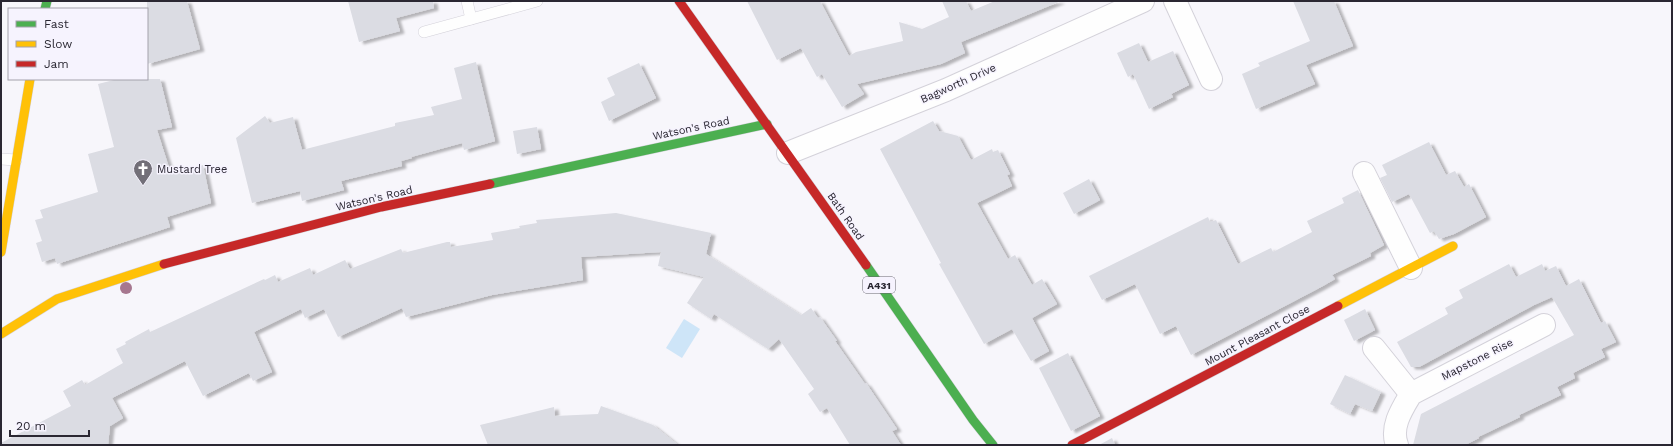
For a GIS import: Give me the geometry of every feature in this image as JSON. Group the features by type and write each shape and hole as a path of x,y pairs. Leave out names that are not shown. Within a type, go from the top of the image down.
{"street":[{"name":"Bath Road","path":"678,1 788,153 973,420 993,445"},
{"path":"1175,1 1211,79"},
{"name":"Bagworth Drive","path":"788,153 946,90 1131,3"},
{"path":"1,252 30,80"},
{"name":"Watson's Road","path":"1,334 57,299 155,266 381,208 767,124"},
{"path":"1364,173 1410,268"},
{"name":"Mount Pleasant Close","path":"1072,445 1453,246"},
{"name":"Mapstone Rise","path":"1411,394 1544,325"},
{"path":"1374,348 1411,394 1396,422 1394,432 1397,445"}],"lane":[{"path":"467,1 471,19"},
{"path":"424,32 537,1"},
{"path":"1,159 16,160"}],"water":[{"path":"684,319 700,329 682,358 666,348"}],"building":[{"path":"147,1 187,1 200,49 148,64"},
{"path":"348,1 433,1 434,8 396,18 400,31 359,42"},
{"path":"747,1 820,1 849,56 856,52 903,41 899,22 922,29 949,17 942,1 966,1 971,11 995,1 1061,1 961,42 965,53 941,64 857,84 864,94 842,107 822,74 817,77 801,48 777,60"},
{"path":"1293,1 1334,1 1353,46 1306,65 1315,84 1256,109 1242,74 1260,66 1258,63 1310,41"},
{"path":"1139,43 1148,62 1173,51 1189,85 1171,94 1173,97 1149,109 1133,74 1128,77 1117,53"},
{"path":"476,62 495,141 464,150 462,143 411,157 412,158 401,161 402,166 341,181 344,190 302,201 300,191 252,203 236,138 265,116 270,123 293,117 302,150 395,126 395,123 434,115 431,107 462,99 454,68"},
{"path":"639,63 656,98 609,121 601,102 615,95 607,78"},
{"path":"160,79 172,127 157,130 171,174 203,165 211,203 167,217 170,227 57,264 55,258 42,262 36,243 42,241 35,220 43,218 40,210 98,192 88,154 114,147 98,84 114,80"},
{"path":"933,121 939,131 958,136 971,160 992,149 993,152 998,150 1010,174 1007,175 1012,186 977,203 1008,259 1015,255 1032,285 1042,279 1057,304 1032,318 1049,351 1031,361 1012,329 984,344 939,264 941,263 880,149"},
{"path":"537,127 541,149 517,154 513,131"},
{"path":"1429,142 1446,175 1455,171 1464,187 1469,184 1486,217 1454,234 1439,239 1434,231 1430,233 1409,194 1392,202 1380,178 1387,175 1382,165"},
{"path":"1089,179 1100,200 1074,214 1063,193"},
{"path":"1358,190 1384,245 1370,253 1371,256 1332,275 1335,279 1321,287 1191,355 1176,326 1160,334 1135,284 1102,300 1089,276 1208,217 1210,222 1216,220 1238,264 1271,248 1273,252 1312,232 1307,221 1344,203 1342,198"},
{"path":"616,213 711,233 706,254 801,315 811,308 818,318 820,317 837,341 835,341 897,429 892,431 901,445 850,445 827,408 820,412 808,394 814,389 779,339 768,349 714,314 711,319 687,303 704,277 658,266 661,252 581,257 583,280 492,295 406,317 402,308 338,337 324,309 305,318 301,309 254,332 272,372 253,381 249,373 203,396 185,361 112,398 123,418 110,426 108,445 1,445 1,443 71,406 63,391 82,380 85,385 123,363 116,349 126,344 125,342 149,329 150,332 264,279 265,280 275,275 278,282 310,268 313,275 345,260 350,269 401,249 403,253 447,242 450,242 451,247 493,240 491,233 520,228 519,226 537,223 536,220"},
{"path":"1509,264 1516,277 1542,264 1545,271 1556,266 1566,286 1579,279 1601,323 1605,321 1616,342 1601,349 1605,357 1573,373 1575,378 1557,387 1561,395 1519,415 1520,417 1478,437 1479,438 1465,445 1413,445 1421,414 1574,335 1552,297 1534,305 1419,367 1411,367 1397,342 1448,314 1445,308 1463,298 1459,290"},
{"path":"1365,309 1375,330 1354,341 1344,320"},
{"path":"1068,353 1100,416 1071,431 1039,368"},
{"path":"1345,375 1381,392 1372,411 1355,404 1350,414 1330,404"},
{"path":"601,406 653,425 678,445 488,445 480,425 554,407 555,416 598,414"},
{"path":"1112,438 1115,445 1099,445"}],"traffic: fast":[{"path":"45,8 47,1"},
{"path":"490,184 767,124"},
{"path":"866,265 973,420 993,445"}],"traffic: slow":[{"path":"1,252 30,80"},
{"path":"1338,306 1453,246"},
{"path":"1,334 57,299 164,264"}],"traffic: jam":[{"path":"679,1 866,265"},
{"path":"164,264 381,207 490,184"},
{"path":"1072,445 1338,306"}],"place":[{"name":"Mustard Tree","path":"143,186"}]}
